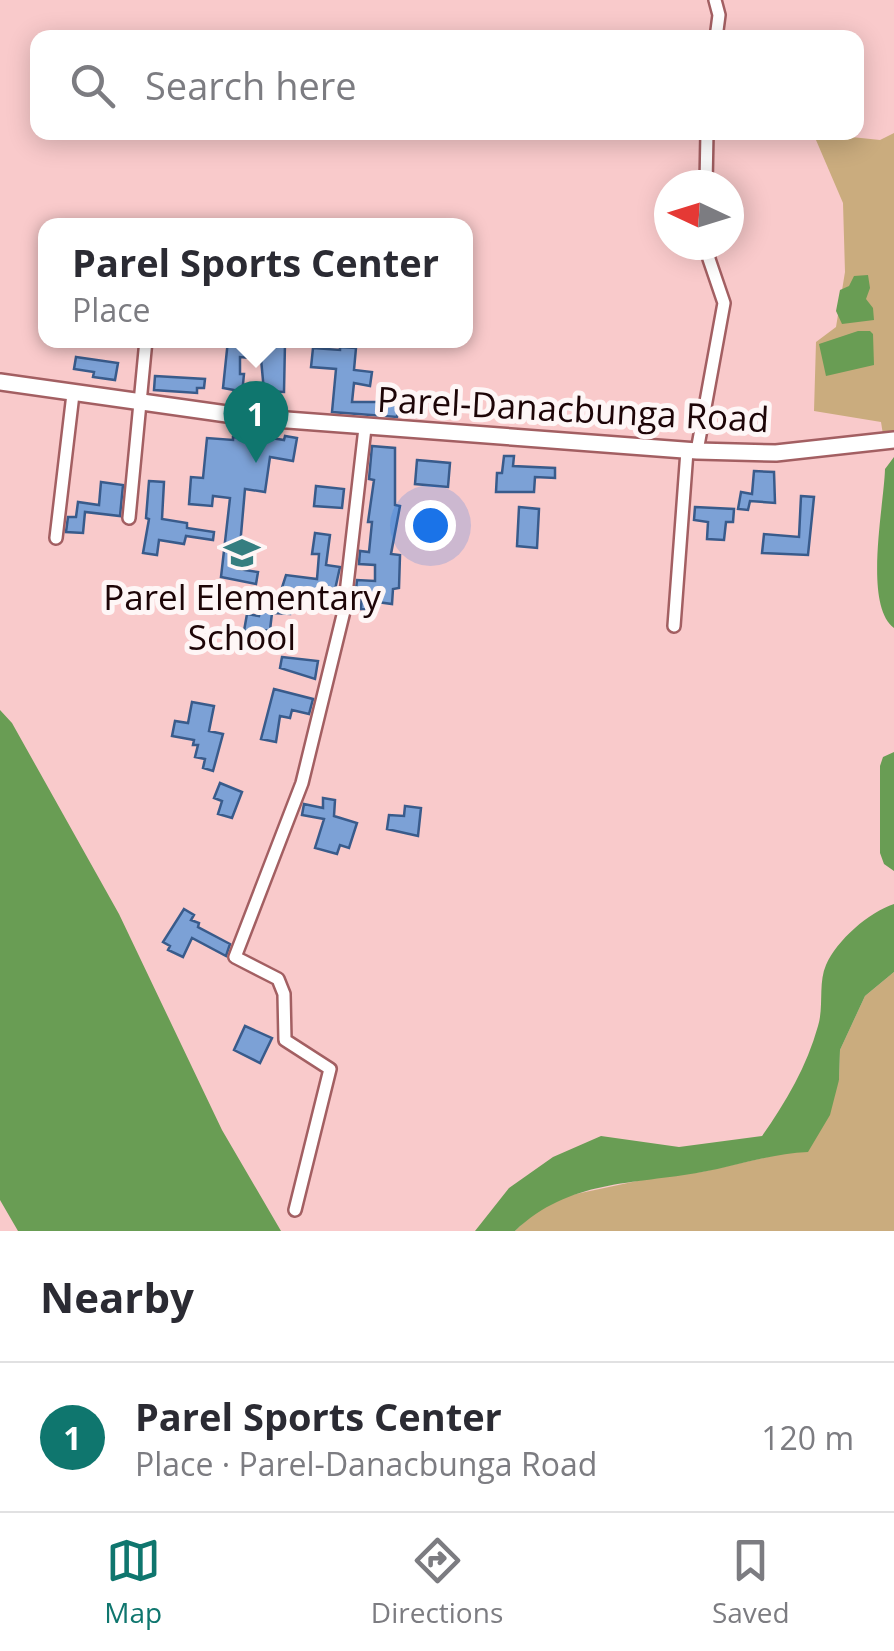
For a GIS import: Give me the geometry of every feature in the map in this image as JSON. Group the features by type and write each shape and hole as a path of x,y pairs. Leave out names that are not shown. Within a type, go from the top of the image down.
{"main road":[{"name":"Parel-Danacbunga Road","path":"0,382 248,418 692,451 776,453 894,440"}],"street":[{"path":"714,0 717,30"},
{"path":"706,170 707,140"},
{"path":"674,626 692,451 724,303 709,260"},
{"path":"129,518 145,348"},
{"path":"56,538 73,394"},
{"path":"294,1210 330,1069 285,1040 284,994 278,979 235,957 302,783 312,745 344,611 365,428"}],"shaded area":[{"path":"894,133 894,440 884,441 881,422 814,411 816,342 836,327 845,272 843,203 816,140 880,140"},
{"path":"868,275 870,288 866,299 873,308 874,320 842,324 836,311 840,290 849,286 854,276"},
{"path":"858,331 873,334 874,365 826,376 819,344"},
{"path":"894,457 894,628 879,599 877,577 885,469"},
{"path":"0,710 12,723 119,914 222,1130 281,1231 18,1231 0,1200"},
{"path":"894,752 894,871 884,864 880,853 880,766 883,757"},
{"path":"894,904 894,972 865,996 840,1050 839,1080 830,1115 808,1152 603,1187 558,1202 515,1231 475,1231 509,1188 553,1157 601,1136 679,1147 762,1136 808,1055 820,1019 824,972 831,956 864,920"},
{"path":"894,972 894,1231 515,1231 535,1212 562,1197 789,1152 839,1080 840,1050 865,996"}],"building":[{"path":"227,348 285,348 284,392 264,391 261,359 240,357 240,374 244,374 242,394 253,395 251,406 233,404 234,390 223,388"},
{"path":"313,348 356,348 354,370 372,372 370,386 354,383 352,402 399,402 397,417 332,412 336,369 311,367"},
{"path":"76,357 118,363 115,380 74,369"},
{"path":"155,376 205,379 204,388 197,388 197,393 154,390"},
{"path":"246,434 284,440 285,436 297,438 293,461 270,457 265,492 245,489 238,569 258,572 256,584 221,577 230,498 213,496 212,506 189,504 191,477 203,478 207,438 233,440 246,438"},
{"path":"372,446 395,448 395,505 400,506 391,554 400,555 399,588 393,589 392,604 377,602 376,610 361,609 362,591 356,590 357,580 375,581 375,565 359,564 360,551 369,552"},
{"path":"504,456 514,456 513,466 555,468 555,478 535,477 534,492 496,492 497,473 502,473"},
{"path":"417,460 450,463 448,487 415,484"},
{"path":"754,471 774,472 775,503 750,501 748,510 738,509 741,492 752,494"},
{"path":"149,481 164,482 162,519 214,532 213,540 186,536 184,544 159,540 157,555 143,553 149,519"},
{"path":"101,482 123,485 120,516 85,512 83,533 66,532 68,517 76,517 78,502 99,505"},
{"path":"316,486 344,489 342,508 314,506"},
{"path":"801,496 814,497 808,555 762,553 764,534 799,537"},
{"path":"519,507 539,509 537,548 517,546"},
{"path":"695,507 734,509 733,522 726,522 724,540 707,539 708,522 694,520"},
{"path":"315,533 330,535 326,565 340,567 330,612 314,608 316,602 291,597 290,614 272,613 270,630 244,631 247,614 259,616 263,594 279,597 286,575 317,579 319,554 312,554"},
{"path":"282,657 318,661 315,679 280,668"},
{"path":"274,689 313,699 309,714 292,710 290,718 280,716 276,742 261,739"},
{"path":"192,702 214,706 209,731 223,734 213,771 203,768 205,759 195,757 198,745 193,745 194,740 172,736 175,721 188,723"},
{"path":"220,783 242,792 232,818 218,814 222,801 214,798"},
{"path":"323,798 335,800 334,816 357,823 349,848 340,845 337,854 315,848 324,819 302,815 304,804 323,808"},
{"path":"405,806 421,808 418,836 387,829 389,815 404,816"},
{"path":"184,909 194,915 191,920 199,923 198,927 230,944 226,956 192,938 183,957 168,950 170,946 163,942"},
{"path":"245,1026 272,1038 260,1063 234,1050"}],"place":[{"name":"Parel Sports Center","path":"256,463"},
{"name":"Parel Elementary School","path":"242,553"}]}
